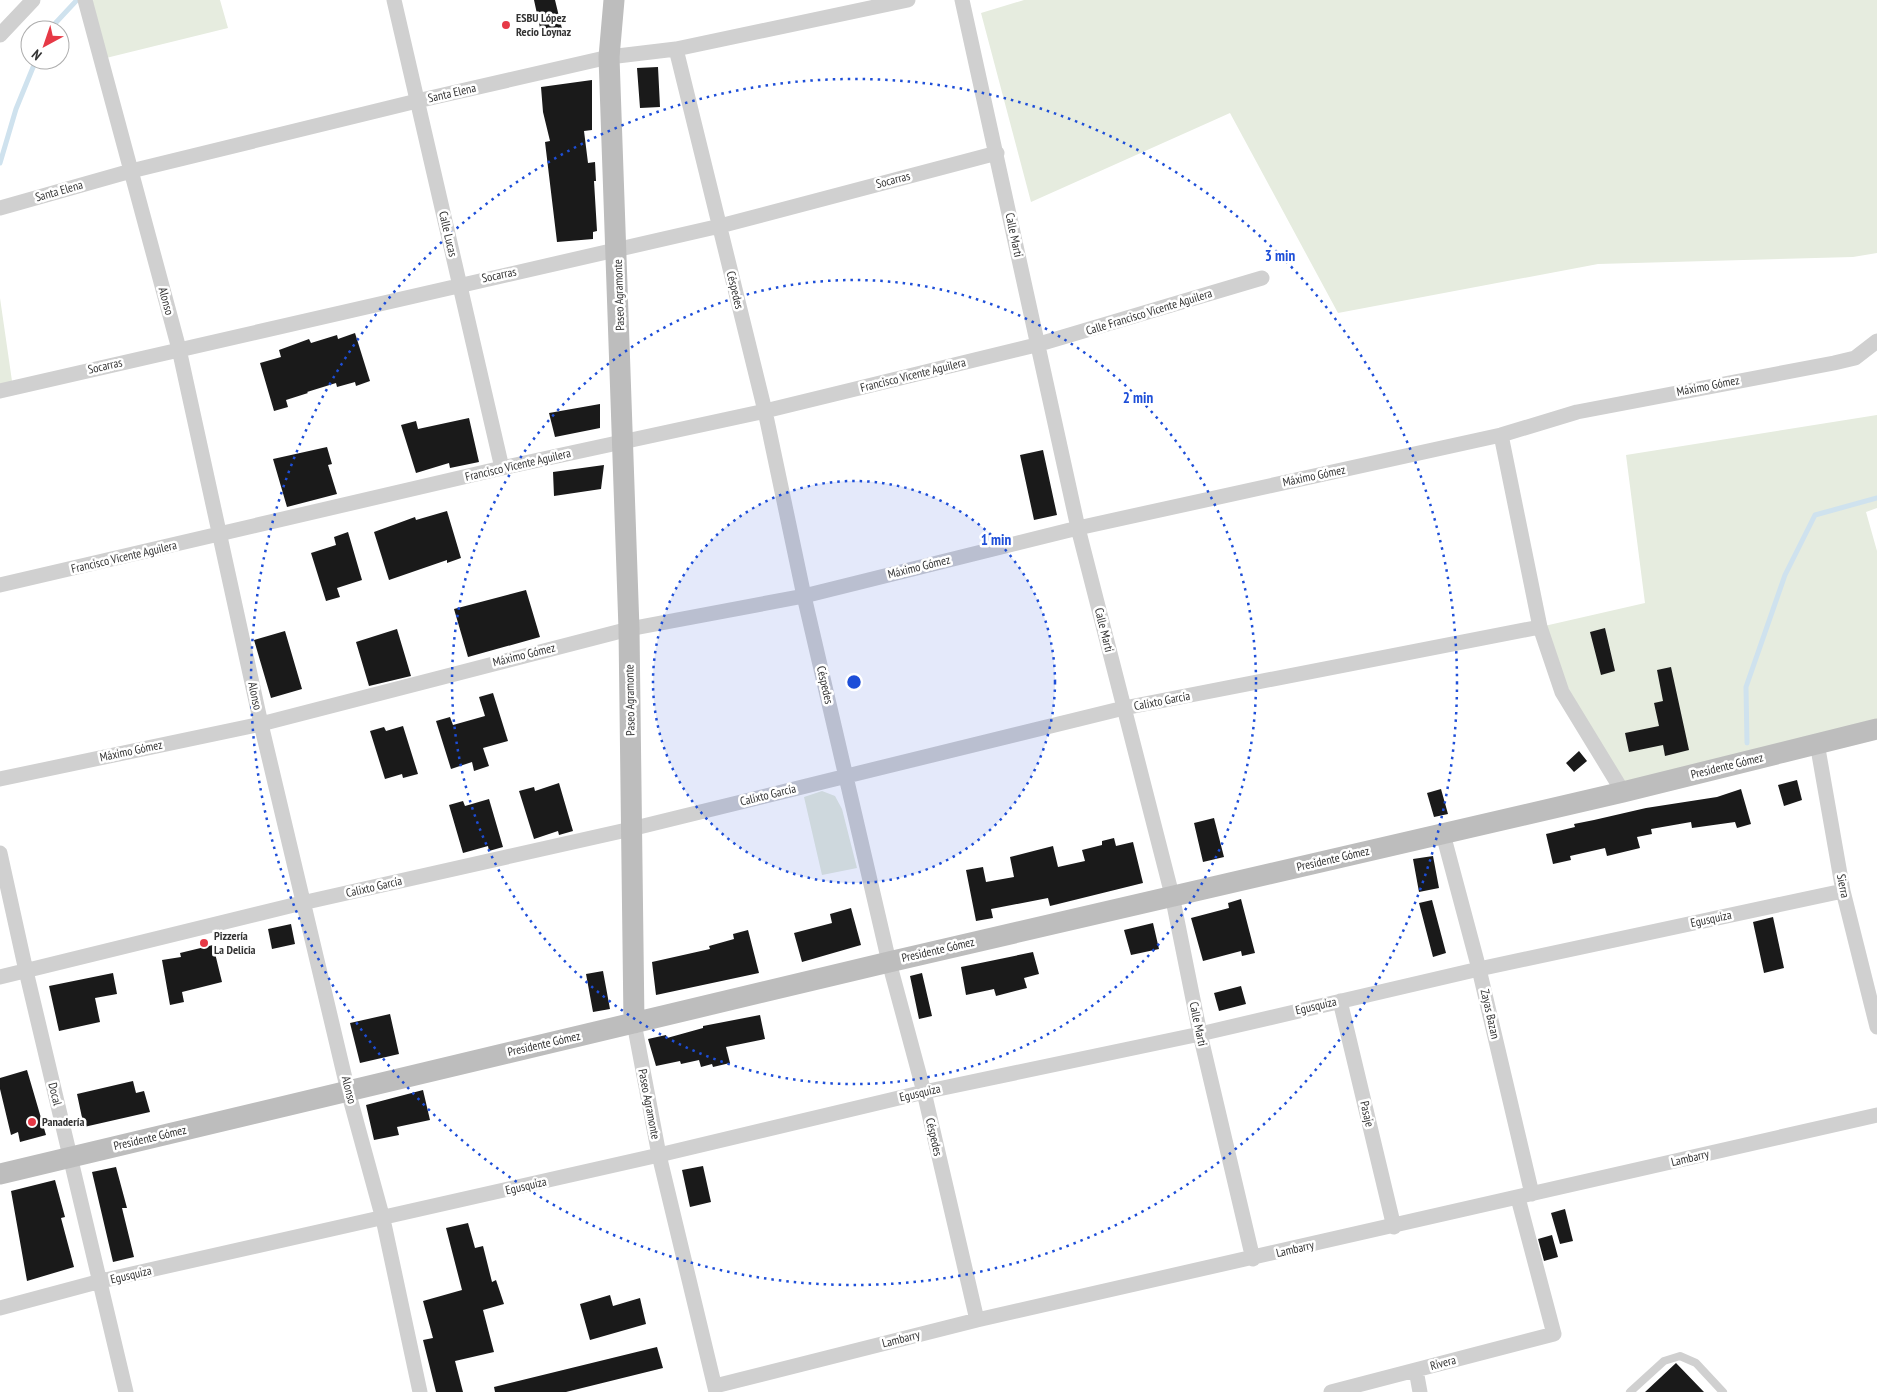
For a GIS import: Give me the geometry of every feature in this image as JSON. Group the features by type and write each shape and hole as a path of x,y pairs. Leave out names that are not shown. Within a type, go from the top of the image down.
{"main road":[{"name":"Paseo Agramonte","path":"614,0 609,56 618,250 629,629 634,1023"},
{"name":"Presidente Gómez","path":"0,1174 1172,895 1623,792 1877,729"}],"street":[{"path":"0,35 33,0"},
{"name":"Calle Lucas","path":"394,0 502,468"},
{"name":"Santa Elena","path":"0,208 131,171 609,56 676,49 908,0"},
{"name":"Calle Marti","path":"962,0 997,153 1036,345 1078,528 1172,895 1200,1034 1253,1259"},
{"name":"Alonso","path":"89,1 131,171 179,349 302,903 348,1091 383,1219 420,1392"},
{"name":"Céspedes","path":"676,49 765,411 804,596 889,962 924,1092 977,1320"},
{"name":"Socarras","path":"0,390 720,226 997,153"},
{"name":"Calle Francisco Vicente Aguilera","path":"1036,345 1262,278"},
{"name":"Francisco Vicente Aguilera","path":"0,585 502,468 765,411 1036,345"},
{"name":"Máximo Gómez","path":"0,780 261,724 629,629 804,596 1078,528 1501,435 1577,412 1834,364 1855,358 1872,346"},
{"path":"1501,435 1540,627 1562,692 1623,792"},
{"name":"Calixto García","path":"0,977 302,903 631,828 1124,708 1540,627"},
{"name":"Sierra","path":"1817,743 1843,891 1877,1027"},
{"name":"Zayas Bazan","path":"1443,834 1479,969 1554,1334"},
{"name":"Docal","path":"0,853 26,971 126,1392"},
{"name":"Egusquiza","path":"0,1308 101,1281 383,1219 924,1092 1200,1034 1479,969 1843,891"},
{"name":"Pasaje","path":"1340,1001 1394,1227"},
{"name":"Paseo Agramonte","path":"634,1023 659,1155 715,1389"},
{"name":"Lambarry","path":"715,1389 977,1320 1394,1227 1877,1115"},
{"name":"Rivera","path":"1331,1392 1554,1334"},
{"path":"1416,1370 1420,1392"}],"lane":[{"path":"1630,1392 1664,1361 1680,1356 1696,1363 1724,1392"}],"shaded area":[{"path":"220,0 228,28 102,59 89,1"},
{"path":"1024,0 1877,0 1877,253 1853,257 1598,264 1338,313 1230,113 1031,202 981,13"},
{"path":"0,298 13,388 0,391"},
{"path":"1877,415 1877,508 1866,512 1877,551 1877,730 1617,794 1540,627 1645,603 1626,455"},
{"path":"822,791 835,796 842,809 857,868 822,875 804,797"}],"building":[{"path":"534,0 555,0 563,33 542,37"},
{"path":"658,67 660,107 640,108 637,68"},
{"path":"592,80 592,130 584,131 588,163 595,162 596,181 594,181 597,231 593,232 593,239 557,242 545,142 550,141 543,112 541,87"},
{"path":"355,333 370,381 356,386 355,382 337,387 336,383 307,392 286,400 288,407 274,411 260,363 281,357 279,350 309,339 311,343 337,335 338,339"},
{"path":"600,404 600,428 555,437 549,413"},
{"path":"469,418 479,462 450,468 449,463 416,473 401,425 416,421 418,429"},
{"path":"327,447 332,464 328,465 337,494 287,507 273,459"},
{"path":"1043,450 1057,515 1034,520 1020,455"},
{"path":"604,465 601,489 554,496 553,472"},
{"path":"447,511 461,558 447,563 447,560 389,580 374,532 415,517 416,520"},
{"path":"348,532 362,580 337,588 340,597 326,601 311,553 336,545 334,537"},
{"path":"526,590 540,637 468,657 454,609"},
{"path":"1605,628 1615,671 1601,675 1590,632"},
{"path":"397,629 411,676 369,686 356,642"},
{"path":"285,631 302,689 271,698 254,640"},
{"path":"1671,667 1689,750 1665,756 1663,745 1629,752 1625,733 1659,726 1654,703 1663,701 1657,670"},
{"path":"493,693 508,741 483,748 489,766 474,771 472,762 451,769 436,721 450,717 453,725 485,716 479,697"},
{"path":"403,726 418,774 403,778 402,774 385,779 370,731 384,727 386,731"},
{"path":"1579,751 1587,761 1574,772 1566,763"},
{"path":"1797,780 1802,800 1784,806 1778,785"},
{"path":"559,783 573,831 559,835 558,831 534,839 519,791 534,787 535,791"},
{"path":"1441,789 1448,814 1434,817 1427,793"},
{"path":"1741,789 1751,824 1737,828 1735,822 1692,828 1691,822 1651,829 1652,834 1637,837 1640,848 1607,856 1605,848 1570,856 1571,860 1553,864 1546,834 1575,827 1574,824 1646,808 1717,797"},
{"path":"489,799 503,847 489,851 488,846 463,853 449,805 463,801 465,806"},
{"path":"1214,818 1224,857 1203,862 1194,823"},
{"path":"1114,838 1116,846 1133,842 1143,883 1050,906 1048,898 991,909 993,918 976,921 966,870 983,867 986,882 1014,877 1010,857 1053,846 1058,867 1085,861 1082,850 1102,845 1102,841"},
{"path":"1433,856 1439,888 1419,892 1413,859"},
{"path":"1241,899 1255,953 1242,956 1241,951 1203,961 1191,918 1229,908 1228,903"},
{"path":"1432,900 1446,953 1433,957 1419,903"},
{"path":"851,908 861,945 802,962 794,933 832,923 830,914"},
{"path":"1773,917 1784,968 1764,973 1753,922"},
{"path":"1153,923 1159,949 1131,955 1124,930"},
{"path":"291,924 295,944 272,949 268,929"},
{"path":"748,930 759,973 656,995 652,962 710,949 709,946 734,939 733,934"},
{"path":"213,945 222,982 182,992 184,1002 170,1005 162,960 181,957 180,953"},
{"path":"1033,952 1039,974 1024,978 1027,988 996,996 994,989 966,995 961,967"},
{"path":"603,971 610,1009 593,1012 586,974"},
{"path":"113,973 117,994 95,998 100,1022 59,1031 49,986"},
{"path":"922,973 932,1016 919,1019 910,976"},
{"path":"1241,986 1246,1004 1219,1011 1214,993"},
{"path":"390,1014 399,1054 360,1063 350,1023"},
{"path":"760,1015 765,1039 726,1047 730,1063 713,1067 712,1064 701,1067 699,1060 681,1064 680,1061 656,1066 648,1039 666,1035 667,1038 703,1028 703,1026"},
{"path":"27,1070 46,1135 20,1142 18,1132 11,1135 0,1089 0,1078"},
{"path":"133,1081 136,1093 144,1091 150,1112 84,1127 77,1094"},
{"path":"423,1090 430,1120 397,1127 399,1135 374,1140 366,1105"},
{"path":"703,1166 711,1202 690,1207 682,1170"},
{"path":"116,1167 127,1208 122,1208 134,1257 113,1262 92,1172"},
{"path":"55,1180 65,1217 61,1218 74,1267 27,1281 11,1191"},
{"path":"1565,1209 1573,1241 1560,1244 1551,1213"},
{"path":"468,1223 475,1248 483,1246 492,1282 496,1280 504,1304 483,1310 494,1352 455,1361 463,1392 436,1392 423,1340 433,1338 423,1301 462,1290 446,1228"},
{"path":"1552,1235 1558,1257 1544,1261 1538,1239"},
{"path":"610,1295 613,1306 640,1298 646,1324 590,1340 580,1304"},
{"path":"657,1347 663,1368 566,1392 495,1392 494,1387"},
{"path":"1676,1363 1704,1392 1645,1392"}],"waterway":[{"path":"58,20 76,1"},
{"path":"0,163 16,109 32,70"},
{"path":"1747,743 1746,687 1785,575 1815,515 1877,498"}],"place":[{"name":"ESBU López Recio Loynaz","path":"506,25"},
{"name":"Pizzería La Delicia","path":"204,943"},
{"name":"Panadería","path":"32,1122"}]}
